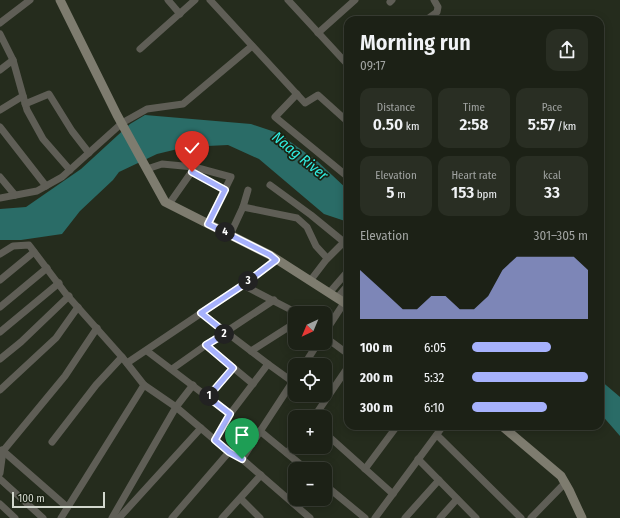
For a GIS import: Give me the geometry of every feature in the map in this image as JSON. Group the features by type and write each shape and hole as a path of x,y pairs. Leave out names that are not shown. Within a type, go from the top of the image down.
{"street":[{"path":"0,23 30,0"},
{"path":"60,0 122,123 165,202 270,255 343,302 332,320"},
{"path":"168,0 180,14"},
{"path":"140,49 195,0"},
{"path":"210,0 305,103 318,95 344,118"},
{"path":"288,0 344,61"},
{"path":"318,32 354,0"},
{"path":"432,16 437,12 438,6 434,0"},
{"path":"0,34 13,60 27,110 43,139 70,170"},
{"path":"0,198 37,191 62,177 122,123 147,109 183,104 252,46"},
{"path":"0,70 13,60"},
{"path":"25,104 49,94 72,131 89,153"},
{"path":"297,94 275,116 344,174"},
{"path":"0,110 23,96"},
{"path":"0,126 46,186"},
{"path":"146,168 162,164 231,177 208,224"},
{"path":"193,170 225,190"},
{"path":"169,204 193,170"},
{"path":"0,177 15,195"},
{"path":"270,185 343,240 342,244 327,258 310,281"},
{"path":"230,235 243,207 248,190"},
{"path":"243,207 297,218 307,226 316,246 327,258"},
{"path":"0,254 13,246 28,246 144,385 176,407 229,452 242,459 310,518"},
{"path":"0,280 34,252"},
{"path":"128,364 243,285 276,260"},
{"path":"0,307 46,268"},
{"path":"328,292 344,275"},
{"path":"0,332 58,283"},
{"path":"243,285 288,308"},
{"path":"0,359 21,342 69,296"},
{"path":"172,369 274,300"},
{"path":"0,390 56,338 78,307"},
{"path":"201,313 268,364 288,376"},
{"path":"251,351 288,327"},
{"path":"0,473 2,450 65,376 97,328"},
{"path":"332,342 344,351"},
{"path":"206,345 253,384"},
{"path":"147,350 230,414"},
{"path":"52,442 96,385 122,357"},
{"path":"215,440 230,414 268,364"},
{"path":"208,397 233,368"},
{"path":"319,410 344,373"},
{"path":"61,518 144,385"},
{"path":"112,518 176,407 193,385"},
{"path":"242,459 288,389"},
{"path":"120,518 201,428"},
{"path":"365,469 395,430"},
{"path":"375,518 440,430"},
{"path":"507,430 561,476 582,518"},
{"path":"260,431 298,462"},
{"path":"437,435 521,518"},
{"path":"332,439 393,494"},
{"path":"2,450 67,507"},
{"path":"172,518 229,452"},
{"path":"418,460 476,518"},
{"path":"222,518 261,475"},
{"path":"0,479 43,518"},
{"path":"405,518 439,480"},
{"path":"531,518 565,483"},
{"path":"332,491 365,518"},
{"path":"241,498 260,518"},
{"path":"440,518 457,499"},
{"path":"0,504 15,518"}],"water":[{"name":"Naag River","path":"145,115 251,124 278,133 317,161 344,186 344,221 324,214 259,159 228,145 186,147 157,154 119,172 113,180 80,211 62,234 21,240 0,240 0,209 26,207 81,169 130,124"},
{"path":"604,383 620,397 620,436 604,418"}],"route":[{"path":"192,172 225,190 208,224 270,255 276,260 243,285 201,313 226,333 206,345 233,368 208,397 230,414 215,440 229,452 242,459"}]}
